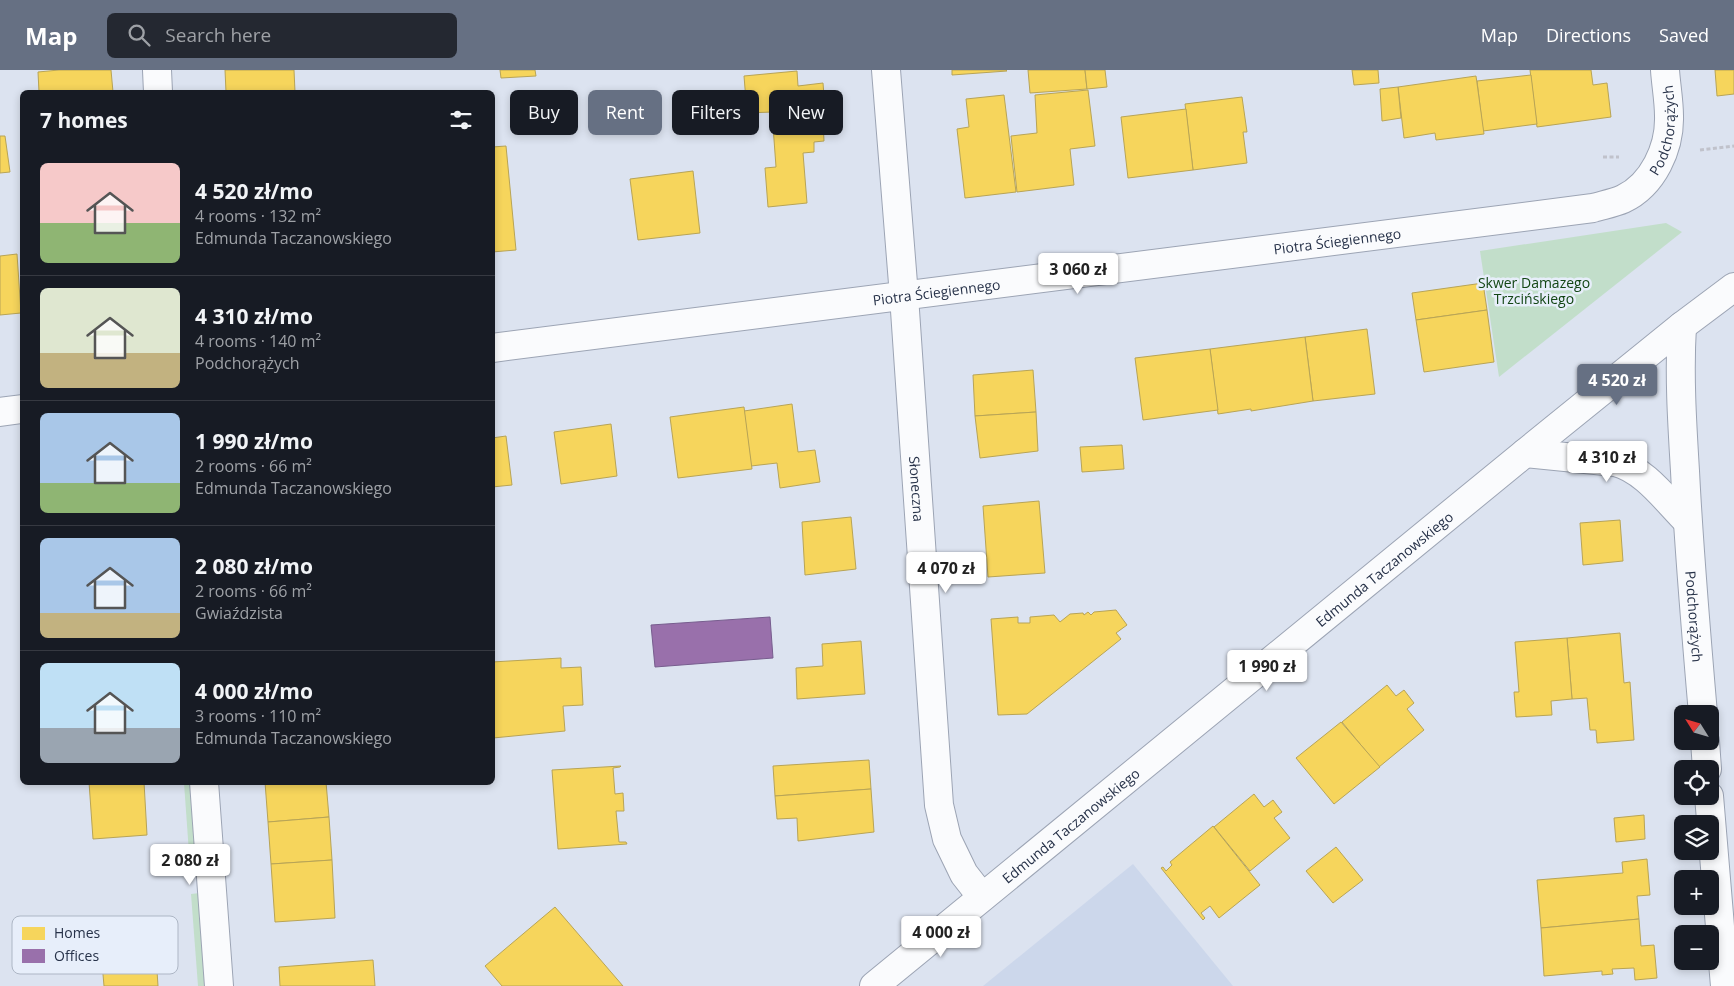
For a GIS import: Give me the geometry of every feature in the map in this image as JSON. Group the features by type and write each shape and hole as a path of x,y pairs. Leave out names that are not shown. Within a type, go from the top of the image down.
{"street":[{"path":"157,70 158,90"},
{"name":"Słoneczna","path":"886,70 904,296 939,805 947,839 964,874 982,897"},
{"name":"Podchorążych","path":"1643,185 1658,164 1667,138 1669,118 1665,70"},
{"name":"Piotra Ściegiennego","path":"495,348 1593,208 1623,199 1643,185"},
{"name":"Edmunda Taczanowskiego","path":"874,986 1524,453 1682,326 1734,287"},
{"name":"Podchorążych","path":"1682,326 1680,359 1681,401 1687,520 1702,705"},
{"path":"0,412 20,409"},
{"path":"1524,453 1624,464 1638,471 1687,520"},
{"path":"204,785 219,986"},
{"path":"1710,805 1724,986"}],"shaded area":[{"path":"1133,864 1233,986 983,986"}],"green space":[{"name":"Skwer Damazego Trzcińskiego","path":"1666,223 1682,232 1499,377 1480,251"},
{"path":"184,785 192,785 198,865 190,867"},
{"path":"200,893 207,986 198,986 191,894"}],"building: Homes":[{"path":"111,70 113,90 39,90 38,72"},
{"path":"225,70 294,70 295,90 226,90"},
{"path":"500,70 535,70 536,76 501,78"},
{"path":"952,70 1006,70 1007,71 952,75"},
{"path":"1028,70 1085,70 1087,89 1030,93"},
{"path":"1085,70 1105,70 1107,87 1087,89"},
{"path":"1352,70 1378,70 1379,83 1354,85"},
{"path":"1530,70 1591,70 1593,85 1607,83 1611,117 1537,127"},
{"path":"1715,70 1734,70 1734,94 1717,96"},
{"path":"797,71 798,86 823,83 824,90 769,90 769,112 759,113 759,90 745,90 744,76"},
{"path":"1531,75 1537,124 1483,131 1477,81"},
{"path":"1476,76 1484,134 1436,140 1435,133 1404,138 1398,87"},
{"path":"1398,87 1401,118 1382,121 1380,89"},
{"path":"1088,90 1095,146 1070,149 1074,185 1017,192 1011,136 1037,133 1035,95"},
{"path":"1004,95 1016,192 965,198 957,129 969,127 966,99"},
{"path":"1242,97 1247,132 1243,132 1247,163 1193,170 1185,104"},
{"path":"1186,109 1193,170 1128,178 1121,117"},
{"path":"774,135 824,135 824,141 814,142 814,152 803,153 807,203 768,207 765,168 776,167"},
{"path":"0,136 5,136 10,172 0,173"},
{"path":"506,146 516,250 495,252 495,147"},
{"path":"693,171 700,233 638,240 630,179"},
{"path":"17,254 20,313 0,315 0,256"},
{"path":"1483,283 1487,310 1416,320 1412,293"},
{"path":"1487,310 1494,362 1424,372 1416,320"},
{"path":"1367,329 1375,394 1313,401 1305,337"},
{"path":"1305,337 1313,401 1251,411 1251,409 1218,414 1210,349"},
{"path":"1210,349 1218,410 1143,420 1135,358"},
{"path":"1033,370 1036,412 975,416 973,375"},
{"path":"792,404 798,452 815,450 820,482 780,488 777,463 751,466 744,411"},
{"path":"744,407 752,469 678,478 670,417"},
{"path":"1036,412 1038,451 980,458 975,416"},
{"path":"611,424 617,476 561,484 554,432"},
{"path":"506,436 512,485 495,487 495,438"},
{"path":"1122,445 1124,469 1082,472 1080,447"},
{"path":"1039,501 1045,573 988,577 983,506"},
{"path":"851,517 856,569 805,575 802,522"},
{"path":"1620,520 1623,561 1583,565 1580,523"},
{"path":"1116,610 1127,625 1116,633 1121,639 1027,714 998,715 991,619 1018,617 1018,623 1030,623 1030,617 1054,615 1060,622 1070,614 1083,613 1084,615 1088,612 1091,615 1094,612"},
{"path":"1620,633 1624,683 1630,682 1634,740 1597,743 1596,730 1590,730 1587,698 1572,699 1567,638"},
{"path":"1567,638 1572,699 1551,701 1552,715 1516,717 1514,692 1519,692 1515,642"},
{"path":"861,641 865,694 797,699 796,668 823,666 822,644"},
{"path":"561,658 561,668 581,667 583,705 563,706 565,731 495,738 495,662"},
{"path":"1387,685 1396,696 1404,690 1414,703 1407,709 1424,730 1379,767 1342,722"},
{"path":"1341,722 1380,767 1334,804 1296,758"},
{"path":"869,760 871,789 775,796 773,766"},
{"path":"621,766 613,768 615,794 623,793 624,811 616,811 619,842 626,842 627,844 558,849 552,770"},
{"path":"89,785 144,785 147,835 93,839"},
{"path":"265,785 326,785 329,817 268,822"},
{"path":"871,789 874,832 798,841 797,818 777,819 775,796"},
{"path":"1254,794 1264,807 1273,800 1282,812 1274,818 1290,838 1250,871 1214,827"},
{"path":"1644,815 1645,839 1616,842 1614,818"},
{"path":"329,817 332,860 271,864 268,822"},
{"path":"1213,826 1260,885 1219,918 1210,906 1201,913 1205,918 1203,920 1161,868 1163,867 1166,871 1172,865 1170,862"},
{"path":"1336,847 1363,880 1333,903 1306,871"},
{"path":"1647,859 1650,895 1637,896 1639,919 1541,928 1537,880 1623,873 1622,862"},
{"path":"332,860 335,918 275,922 271,864"},
{"path":"555,907 623,986 502,986 485,966"},
{"path":"1639,919 1641,946 1654,945 1657,978 1635,980 1634,968 1612,969 1613,974 1602,975 1602,971 1544,976 1541,928"},
{"path":"373,960 375,986 280,986 279,967"},
{"path":"103,974 157,974 158,986 104,986"}],"building: Offices":[{"path":"770,617 773,658 655,667 651,625"}]}
